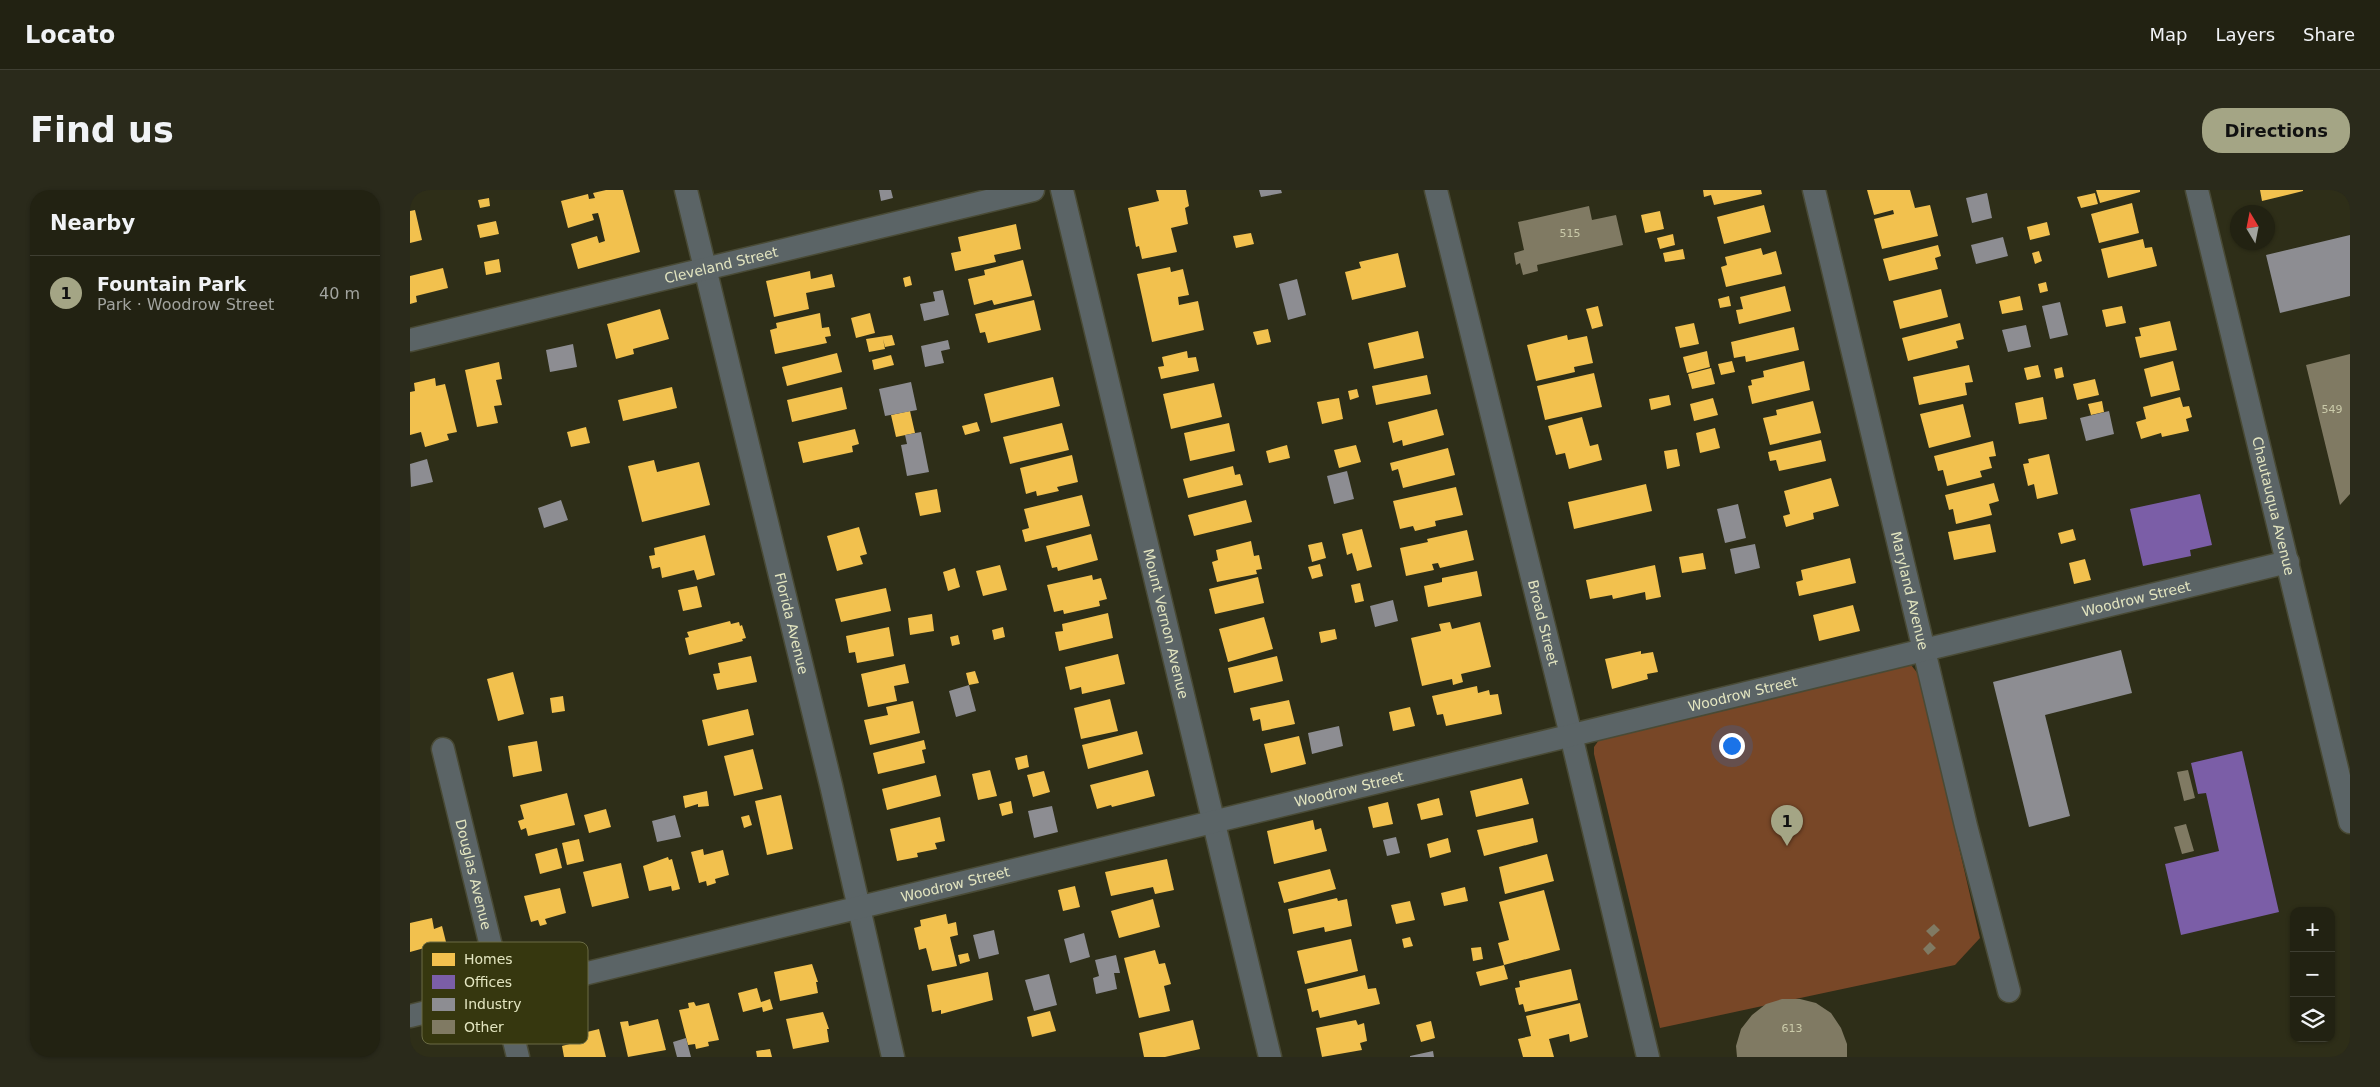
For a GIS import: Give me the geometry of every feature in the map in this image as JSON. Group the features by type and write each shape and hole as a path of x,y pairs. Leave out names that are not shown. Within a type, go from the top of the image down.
{"street":[{"name":"Florida Avenue","path":"686,190 831,785 893,1057"},
{"name":"Cleveland Street","path":"410,340 1033,190"},
{"name":"Mount Vernon Avenue","path":"1062,190 1270,1057"},
{"name":"Broad Street","path":"1436,190 1571,735 1648,1057"},
{"name":"Maryland Avenue","path":"1814,190 1966,826 2010,991"},
{"name":"Chautauqua Avenue","path":"2197,190 2350,822"},
{"name":"Woodrow Street","path":"588,974 858,910 1212,821 2288,562"},
{"name":"Douglas Avenue","path":"443,749 490,942"},
{"name":"Douglas Avenue","path":"515,1044 518,1057"}],"shaded area":[{"path":"1905,663 1911,665 1919,675 1980,938 1955,965 1660,1028 1594,754 1594,747 1601,737"}],"building: Homes":[{"path":"606,190 623,190 640,252 578,269 571,244 597,236 599,243 605,241 600,220 598,213 592,214 594,220 568,228 561,201 588,194 589,199 595,198 593,193"},
{"path":"1156,190 1186,190 1189,206 1185,208 1188,224 1171,228 1177,252 1142,259 1139,246 1136,247 1128,208 1159,201"},
{"path":"1703,190 1761,190 1762,194 1714,205 1711,195 1704,197"},
{"path":"1867,190 1910,190 1915,208 1930,205 1938,236 1882,249 1874,219 1894,214 1893,210 1874,215"},
{"path":"2096,190 2140,190 2140,192 2100,203"},
{"path":"2260,190 2303,190 2303,191 2262,201"},
{"path":"2095,193 2098,204 2081,208 2077,197"},
{"path":"489,198 490,206 480,208 478,200"},
{"path":"2132,203 2139,233 2099,243 2091,214"},
{"path":"1764,205 1771,232 1724,244 1717,217"},
{"path":"415,210 422,240 410,243 410,211"},
{"path":"1660,211 1664,229 1645,233 1641,215"},
{"path":"496,221 499,234 480,238 477,225"},
{"path":"2047,222 2050,235 2030,240 2027,227"},
{"path":"1016,224 1021,249 994,255 996,262 955,271 951,253 961,251 958,237"},
{"path":"1251,233 1254,244 1236,248 1233,236"},
{"path":"1673,234 1675,245 1660,249 1657,238"},
{"path":"2143,239 2145,248 2152,247 2157,266 2108,278 2101,249"},
{"path":"1938,245 1941,256 1935,258 1938,269 1889,281 1883,259"},
{"path":"1761,248 1763,255 1776,251 1782,274 1726,287 1721,267 1727,265 1725,257"},
{"path":"1683,249 1685,259 1665,262 1663,253"},
{"path":"2039,251 2042,261 2035,264 2032,253"},
{"path":"1398,253 1406,287 1352,300 1345,272 1361,268 1359,262"},
{"path":"499,259 501,272 486,275 484,262"},
{"path":"1023,260 1032,296 994,305 992,300 974,305 968,279 985,275 984,270"},
{"path":"1170,267 1171,272 1183,269 1189,295 1178,297 1179,305 1198,301 1204,330 1152,342 1137,274"},
{"path":"443,268 448,288 416,296 417,302 410,304 410,276"},
{"path":"810,271 811,279 832,274 835,287 806,293 809,309 774,317 766,281"},
{"path":"910,276 912,285 905,287 903,278"},
{"path":"2046,282 2048,291 2040,293 2038,284"},
{"path":"1785,286 1791,311 1739,324 1736,310 1743,309 1740,297"},
{"path":"1941,289 1948,317 1900,329 1893,301"},
{"path":"1729,296 1731,306 1720,308 1718,299"},
{"path":"2020,296 2023,310 2002,314 1999,301"},
{"path":"1034,300 1041,330 988,343 985,332 980,333 975,314"},
{"path":"1598,306 1603,326 1592,329 1586,309"},
{"path":"2122,306 2126,323 2106,327 2102,310"},
{"path":"660,309 669,339 633,349 634,354 616,359 607,324"},
{"path":"820,313 822,328 829,327 831,336 825,337 827,343 775,354 770,330 777,328 776,323"},
{"path":"870,313 875,333 856,338 851,318"},
{"path":"2170,321 2177,350 2140,358 2135,337 2141,336 2139,328"},
{"path":"1694,323 1699,344 1680,348 1675,327"},
{"path":"1960,323 1964,339 1956,341 1958,348 1908,361 1902,338"},
{"path":"1794,327 1799,350 1746,362 1745,356 1734,358 1731,342"},
{"path":"1268,329 1271,342 1257,345 1253,332"},
{"path":"1418,331 1424,358 1374,369 1368,343"},
{"path":"892,335 895,345 885,347 883,339 885,349 869,352 866,339"},
{"path":"1567,335 1568,340 1587,336 1593,363 1574,367 1575,372 1536,381 1527,345"},
{"path":"1187,351 1188,358 1196,357 1199,371 1161,379 1158,367 1164,366 1162,357"},
{"path":"1707,351 1710,367 1687,373 1683,357"},
{"path":"837,353 842,372 787,386 782,367"},
{"path":"891,355 894,365 874,370 872,360"},
{"path":"1732,361 1735,372 1721,375 1718,364"},
{"path":"1804,361 1810,390 1752,404 1748,386 1752,385 1751,380 1764,377 1763,371"},
{"path":"2173,361 2180,390 2151,397 2144,369"},
{"path":"499,362 502,379 496,380 502,405 494,406 498,423 477,427 465,370"},
{"path":"1969,365 1973,382 1965,383 1967,395 1919,405 1913,377"},
{"path":"2038,365 2041,377 2027,380 2024,368"},
{"path":"2062,367 2064,377 2056,379 2054,369"},
{"path":"1711,368 1715,384 1692,389 1688,374"},
{"path":"1594,373 1602,407 1545,420 1537,386"},
{"path":"1427,375 1431,394 1376,405 1372,386"},
{"path":"1053,377 1060,406 991,423 984,394"},
{"path":"435,378 436,386 445,384 457,432 447,434 449,440 425,447 421,432 410,435 410,392 415,391 414,383"},
{"path":"2095,379 2099,395 2077,400 2073,384"},
{"path":"1214,383 1222,417 1171,429 1163,394"},
{"path":"672,387 677,408 623,421 618,400"},
{"path":"842,387 847,409 792,422 787,400"},
{"path":"1357,389 1359,397 1350,400 1348,391"},
{"path":"1669,395 1671,405 1651,410 1649,399"},
{"path":"2043,397 2047,419 2019,424 2015,403"},
{"path":"2180,397 2183,407 2189,406 2192,417 2186,419 2189,431 2162,437 2161,433 2141,439 2136,422 2146,419 2143,407"},
{"path":"1339,398 1343,419 1322,424 1317,402"},
{"path":"1713,398 1718,415 1694,421 1690,404"},
{"path":"1813,401 1821,433 1770,445 1763,418 1777,415 1776,410"},
{"path":"2102,401 2104,412 2091,415 2088,404"},
{"path":"1963,404 1971,437 1929,448 1920,414"},
{"path":"1437,409 1444,435 1403,446 1402,440 1393,443 1388,422"},
{"path":"910,411 915,433 896,437 891,415"},
{"path":"1582,417 1590,446 1598,444 1602,460 1569,469 1565,453 1556,455 1548,426"},
{"path":"977,422 980,431 965,435 962,426"},
{"path":"1062,423 1069,450 1010,464 1003,437"},
{"path":"1229,423 1235,451 1190,461 1184,433"},
{"path":"586,427 590,443 571,447 567,432"},
{"path":"1715,428 1720,448 1700,453 1696,433"},
{"path":"855,429 859,444 852,446 853,452 803,463 798,442"},
{"path":"1821,440 1826,461 1779,471 1776,460 1770,461 1768,452"},
{"path":"1993,441 1996,456 1989,457 1992,468 1980,471 1982,477 1947,486 1943,470 1938,471 1934,456"},
{"path":"1287,445 1290,458 1269,463 1266,451"},
{"path":"1356,445 1361,462 1339,468 1334,450"},
{"path":"1448,448 1455,475 1403,488 1398,469 1392,471 1390,463"},
{"path":"1677,449 1680,466 1667,469 1664,451"},
{"path":"2049,454 2058,494 2037,499 2034,484 2028,486 2023,464 2029,463 2028,459"},
{"path":"1072,455 1078,482 1057,487 1059,491 1037,496 1036,491 1026,494 1020,468"},
{"path":"654,460 657,472 699,462 710,505 642,522 628,466"},
{"path":"1233,466 1235,475 1240,474 1243,485 1188,498 1183,479"},
{"path":"1831,478 1839,506 1813,513 1814,519 1786,527 1783,516 1790,514 1784,491"},
{"path":"1994,483 1999,501 1989,504 1992,515 1956,524 1953,509 1949,510 1945,495"},
{"path":"1646,484 1652,511 1574,529 1568,502"},
{"path":"1456,487 1463,515 1435,521 1436,526 1415,531 1413,526 1400,529 1393,501"},
{"path":"937,489 941,512 920,516 915,493"},
{"path":"1082,495 1090,526 1025,542 1022,530 1029,528 1024,509"},
{"path":"1246,500 1252,522 1194,536 1188,515"},
{"path":"1990,524 1996,552 1954,560 1948,532"},
{"path":"859,527 867,554 860,556 863,564 837,571 827,536"},
{"path":"1362,529 1372,567 1357,571 1352,553 1347,555 1342,534"},
{"path":"2073,529 2076,540 2061,544 2058,533"},
{"path":"1467,530 1474,560 1440,568 1438,563 1432,564 1434,570 1406,576 1400,548 1428,542 1427,539"},
{"path":"1091,534 1098,560 1058,571 1057,567 1052,568 1046,546"},
{"path":"705,535 715,575 697,580 694,570 662,578 660,567 652,569 649,556 655,555 654,548"},
{"path":"1251,541 1254,556 1259,555 1262,569 1256,570 1257,574 1217,582 1212,562 1218,560 1216,550"},
{"path":"1322,542 1326,558 1312,562 1308,545"},
{"path":"1703,553 1706,569 1682,573 1679,557"},
{"path":"1850,558 1856,583 1799,596 1796,582 1803,580 1801,570"},
{"path":"2085,559 2091,580 2074,584 2069,563"},
{"path":"1320,564 1323,576 1312,579 1308,567"},
{"path":"1000,565 1007,590 983,596 976,571"},
{"path":"1655,565 1661,597 1646,600 1645,592 1613,599 1612,595 1590,599 1586,580"},
{"path":"955,568 960,587 948,591 943,572"},
{"path":"1477,571 1482,596 1428,607 1424,586 1442,582 1442,578"},
{"path":"1092,575 1093,580 1101,578 1107,599 1099,601 1100,606 1064,614 1063,610 1054,612 1047,585"},
{"path":"1258,577 1264,603 1215,614 1209,589"},
{"path":"1360,583 1364,601 1355,603 1351,585"},
{"path":"697,586 702,607 683,611 678,590"},
{"path":"886,588 891,611 841,622 835,599"},
{"path":"1853,605 1860,631 1819,641 1813,615"},
{"path":"1108,613 1113,638 1059,651 1055,632 1063,631 1062,624"},
{"path":"932,614 934,631 910,635 908,618"},
{"path":"1264,617 1273,649 1228,662 1219,629"},
{"path":"730,621 731,624 739,622 740,626 742,625 746,638 742,639 743,641 689,655 685,638 689,637 687,632"},
{"path":"1450,622 1452,629 1480,622 1491,667 1461,674 1463,682 1453,685 1452,679 1422,686 1411,638 1441,631 1439,624"},
{"path":"889,627 894,656 857,663 855,652 849,653 846,636"},
{"path":"1003,627 1005,637 994,640 992,630"},
{"path":"1335,629 1337,639 1321,643 1319,632"},
{"path":"958,635 960,644 952,646 950,637"},
{"path":"1641,651 1641,654 1653,652 1658,672 1647,674 1648,679 1612,689 1605,659"},
{"path":"1118,654 1125,684 1082,694 1081,687 1070,690 1065,667"},
{"path":"751,656 757,682 717,690 713,674 720,673 718,663"},
{"path":"1277,656 1283,681 1234,693 1228,668"},
{"path":"905,664 909,683 894,686 897,701 868,707 861,674"},
{"path":"975,671 979,683 969,685 966,673"},
{"path":"513,672 524,714 498,721 487,679"},
{"path":"1477,686 1478,693 1489,690 1490,695 1498,694 1502,714 1446,726 1443,714 1437,715 1432,696"},
{"path":"563,696 565,711 552,713 550,698"},
{"path":"1110,699 1118,731 1081,739 1074,708"},
{"path":"1289,700 1295,724 1262,731 1260,719 1253,721 1250,708"},
{"path":"913,701 920,733 870,745 864,720 888,715 886,707"},
{"path":"1410,707 1415,726 1393,731 1389,712"},
{"path":"748,709 754,735 708,746 702,720"},
{"path":"1137,731 1143,754 1088,769 1082,745"},
{"path":"1299,736 1306,764 1271,773 1264,744"},
{"path":"924,740 926,749 922,750 925,763 878,774 873,753"},
{"path":"537,741 542,771 513,777 508,746"},
{"path":"753,749 763,789 734,796 724,756"},
{"path":"1027,755 1029,767 1018,770 1015,758"},
{"path":"990,770 997,796 978,800 972,774"},
{"path":"1148,770 1155,796 1097,809 1090,785"},
{"path":"1044,771 1050,792 1033,797 1027,775"},
{"path":"936,775 941,796 887,810 882,789"},
{"path":"1522,778 1529,804 1476,817 1470,791"},
{"path":"707,791 709,806 698,807 698,804 685,808 683,796"},
{"path":"567,793 575,825 528,836 526,828 521,830 518,821 524,819 520,805"},
{"path":"781,795 793,849 767,855 755,801"},
{"path":"1439,798 1443,815 1421,820 1417,804"},
{"path":"1011,801 1013,813 1002,816 999,804"},
{"path":"1388,802 1393,824 1373,828 1368,807"},
{"path":"606,809 611,827 589,833 584,815"},
{"path":"749,815 752,825 744,828 741,817"},
{"path":"940,817 945,841 935,843 937,849 917,853 918,857 897,861 890,829"},
{"path":"1533,818 1538,842 1484,856 1477,830"},
{"path":"1313,820 1315,830 1321,828 1327,851 1274,864 1267,831"},
{"path":"1448,838 1451,852 1430,858 1427,844"},
{"path":"579,839 584,861 567,865 562,843"},
{"path":"557,848 562,868 540,874 535,854"},
{"path":"703,849 704,855 723,850 729,875 715,879 716,883 707,886 706,881 699,883 691,852"},
{"path":"1547,854 1554,881 1505,894 1499,867"},
{"path":"668,857 669,860 672,859 680,889 672,891 671,886 649,891 643,866"},
{"path":"1167,859 1174,890 1155,894 1153,887 1111,896 1105,872"},
{"path":"621,863 629,898 592,907 583,872"},
{"path":"1330,869 1336,889 1284,903 1278,882"},
{"path":"1075,886 1080,907 1063,911 1058,890"},
{"path":"1465,887 1468,901 1444,906 1441,893"},
{"path":"560,888 566,913 545,919 547,924 540,926 538,920 531,922 524,896"},
{"path":"1544,890 1560,950 1504,965 1498,943 1509,940 1499,902"},
{"path":"1337,898 1338,901 1347,899 1352,926 1325,932 1324,927 1293,934 1288,909"},
{"path":"1153,899 1160,927 1119,938 1111,911"},
{"path":"1410,901 1415,920 1396,924 1391,905"},
{"path":"946,914 948,924 956,922 958,935 950,937 957,966 932,971 926,948 919,950 914,928 921,926 920,920"},
{"path":"432,918 434,929 442,926 446,942 422,942 422,949 410,952 410,923"},
{"path":"1410,937 1413,946 1404,948 1402,939"},
{"path":"1351,939 1358,971 1305,984 1297,951"},
{"path":"1481,947 1483,959 1473,961 1471,948"},
{"path":"1155,950 1159,964 1165,963 1171,984 1164,986 1170,1011 1139,1018 1124,958"},
{"path":"968,953 970,961 960,964 958,955"},
{"path":"812,964 818,982 816,982 818,993 780,1001 774,972"},
{"path":"1504,965 1508,979 1480,986 1476,972"},
{"path":"1571,969 1578,1000 1525,1012 1523,1004 1519,1005 1515,988 1520,987 1519,981"},
{"path":"988,972 993,1000 941,1014 941,1010 932,1012 927,985"},
{"path":"1365,975 1368,989 1376,988 1380,1004 1320,1018 1318,1010 1312,1012 1307,989"},
{"path":"757,988 761,1002 770,999 773,1009 763,1012 762,1007 743,1012 738,993"},
{"path":"694,1002 696,1006 709,1003 719,1040 708,1042 709,1046 696,1049 695,1044 688,1045 679,1010 689,1008 688,1003"},
{"path":"1580,1003 1588,1037 1570,1042 1569,1034 1549,1039 1554,1057 1523,1057 1518,1039 1531,1036 1526,1016"},
{"path":"1050,1011 1056,1031 1032,1037 1027,1017"},
{"path":"823,1012 829,1029 827,1029 829,1042 793,1049 786,1019"},
{"path":"658,1019 666,1050 628,1057 620,1022 628,1021 629,1026"},
{"path":"1193,1020 1200,1049 1165,1057 1144,1057 1139,1033"},
{"path":"1356,1020 1358,1025 1364,1023 1367,1041 1360,1043 1362,1050 1322,1057 1316,1028"},
{"path":"1431,1021 1435,1038 1421,1042 1416,1025"},
{"path":"599,1029 606,1057 564,1057 562,1046 588,1044 588,1032"},
{"path":"770,1049 772,1057 757,1057 756,1051"}],"building: Offices":[{"path":"2200,494 2212,545 2190,550 2191,556 2143,566 2130,509"},
{"path":"2242,751 2279,912 2181,935 2165,864 2219,851 2206,793 2198,794 2191,763"}],"building: Industry":[{"path":"879,190 891,190 893,198 881,201"},
{"path":"1259,190 1281,190 1282,193 1261,197"},
{"path":"1987,193 1992,218 1972,223 1966,198"},
{"path":"2350,235 2350,296 2280,313 2266,255"},
{"path":"2003,237 2008,256 1976,264 1971,245"},
{"path":"1297,279 1306,315 1288,320 1279,284"},
{"path":"943,290 949,315 924,321 920,304 935,301 933,292"},
{"path":"2060,302 2068,335 2050,339 2042,306"},
{"path":"2026,325 2031,347 2008,352 2002,330"},
{"path":"948,340 950,349 941,351 944,363 925,367 921,346"},
{"path":"573,344 577,367 550,372 546,350"},
{"path":"911,382 917,410 885,416 879,389"},
{"path":"2109,411 2114,434 2086,441 2080,418"},
{"path":"921,432 929,472 907,476 901,445 907,444 905,435"},
{"path":"427,459 433,482 411,487 410,464"},
{"path":"1347,471 1354,499 1334,504 1327,476"},
{"path":"561,500 568,520 544,528 538,508"},
{"path":"1738,504 1746,538 1725,543 1717,509"},
{"path":"1755,544 1760,568 1735,574 1730,549"},
{"path":"1393,600 1398,621 1375,627 1370,606"},
{"path":"2121,650 2132,693 2045,715 2070,816 2029,827 1993,682"},
{"path":"969,685 976,711 956,717 949,691"},
{"path":"1339,726 1343,746 1312,754 1308,733"},
{"path":"1052,806 1058,832 1034,838 1028,811"},
{"path":"675,815 681,837 657,842 652,821"},
{"path":"1396,837 1400,853 1387,856 1383,840"},
{"path":"994,930 999,954 979,959 973,935"},
{"path":"1084,933 1090,957 1070,963 1064,939"},
{"path":"1116,955 1120,973 1114,973 1117,989 1096,994 1093,978 1099,976 1095,960"},
{"path":"1049,974 1057,1005 1034,1011 1025,980"},
{"path":"686,1038 691,1057 677,1057 673,1042"},
{"path":"1433,1051 1434,1057 1410,1057 1410,1056"}],"building: Other":[{"path":"1589,206 1592,220 1616,215 1623,245 1537,265 1538,271 1523,275 1520,263 1516,265 1514,253 1524,250 1518,222"},
{"path":"2350,354 2350,494 2340,505 2306,365"},
{"path":"2188,770 2195,798 2184,801 2177,772"},
{"path":"2186,824 2194,851 2182,854 2174,827"},
{"path":"1934,924 1940,930 1932,937 1926,931"},
{"path":"1930,942 1936,948 1928,955 1923,949"},
{"path":"1782,999 1800,999 1816,1003 1831,1013 1841,1028 1847,1044 1847,1057 1737,1057 1736,1046 1741,1029 1752,1015 1766,1004"}],"place":[{"name":"Fountain Park","path":"1787,846"}]}
